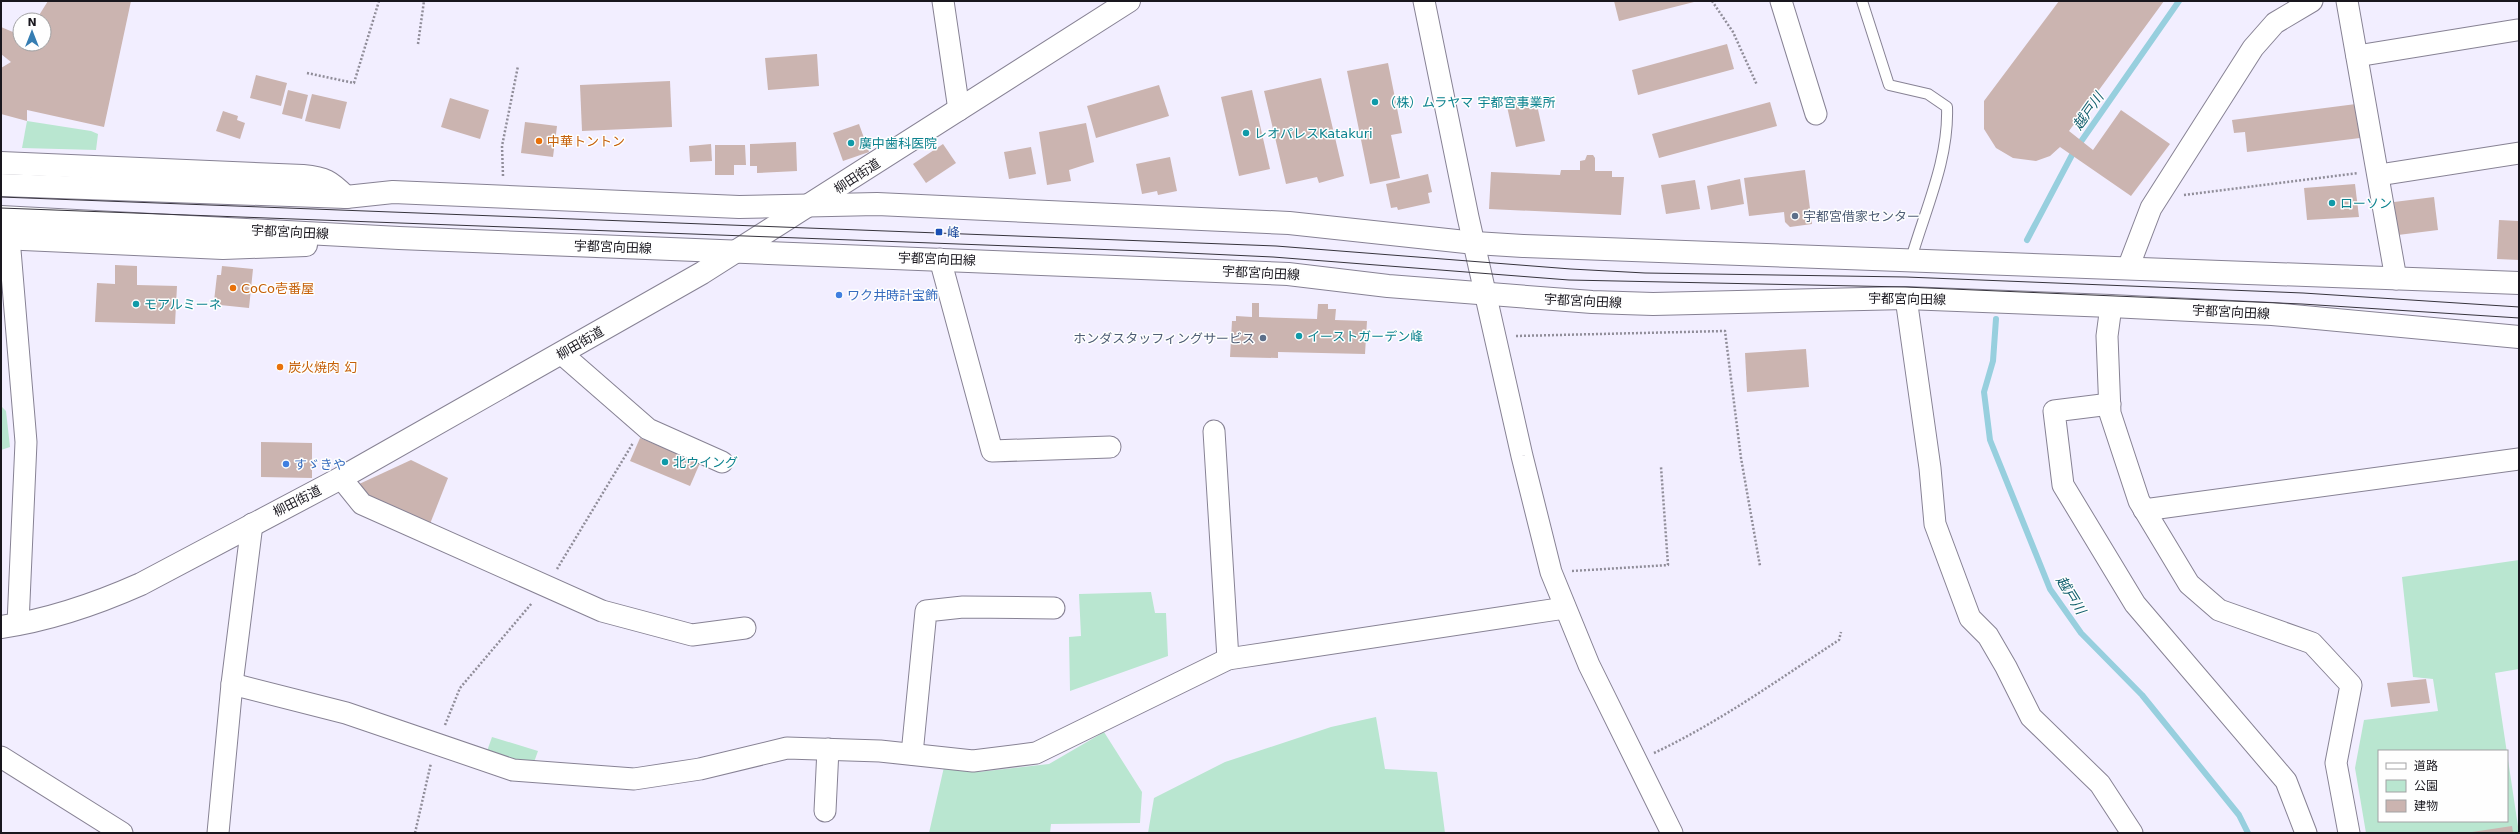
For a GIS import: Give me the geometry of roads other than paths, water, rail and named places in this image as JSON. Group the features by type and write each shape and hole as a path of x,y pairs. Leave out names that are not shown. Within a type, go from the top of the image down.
{"main road":[{"name":"柳田街道","path":"9,626 48,618 110,598 141,584 341,478 562,354 702,273 813,205 1129,1"},
{"path":"1,163 303,176 322,178 333,184 346,197"},
{"path":"8,186 346,197 393,192 503,198 739,207 877,204 1289,223 1475,243 2519,283"},
{"name":"宇都宮向田線","path":"8,217 399,238 1288,274 1388,286 1486,295 1653,304 1906,298 2111,306 2272,314 2519,337"},
{"path":"5,238 259,248 399,238"}],"street":[{"path":"943,1 959,110"},
{"path":"1424,1 1486,295 1551,572 1589,666 1672,833"},
{"path":"1781,1 1816,114"},
{"path":"2128,268 2151,208 2253,48 2275,23 2312,1"},
{"path":"2348,1 2357,56 2369,174 2396,279"},
{"path":"2357,56 2517,30"},
{"path":"2369,174 2519,153"},
{"path":"5,238 26,442 9,626"},
{"path":"940,259 992,451 1110,447"},
{"path":"1906,298 1930,468 1933,516 1970,618 1988,636 2003,661 2031,717 2100,784 2132,833"},
{"path":"2111,306 2107,336 2110,413 2136,494 2144,510 2189,584 2219,610 2312,643 2351,685 2336,763 2349,833"},
{"path":"562,354 644,425 722,462"},
{"path":"2110,404 2054,410 2063,485 2135,604 2286,781 2306,833"},
{"path":"1214,431 1228,659"},
{"path":"2144,510 2519,459"},
{"path":"341,478 362,504 602,611 692,635 745,628"},
{"path":"218,833 232,684 252,524"},
{"path":"912,754 926,611 963,607 1054,608"},
{"path":"232,684 346,713 513,770 634,779 700,769 788,748 912,754 973,761 1036,753 1228,659 1565,608"},
{"path":"825,811 828,749"},
{"path":"1,757 122,833"}],"lane":[{"path":"1862,1 1889,85 1928,94 1947,107 1947,123 1941,159 1933,192 1911,259"}],"waterway":[{"name":"越戸川","path":"2027,240 2073,153 2179,1"},
{"name":"越戸川","path":"1996,319 1993,361 1984,392 1990,440 2050,589 2081,633 2142,695 2239,815 2248,833"}],"tram line":[{"path":"1,197 1276,246 1571,269 1645,273 1906,277 2303,293 2519,307"},
{"path":"1,208 1144,251 1273,257 1569,280 1905,287 2302,304 2519,318"}],"place":[{"name":"（株）ムラヤマ 宇都宮事業所","path":"1375,102"},
{"name":"レオパレスKatakuri","path":"1246,133"},
{"name":"中華トントン","path":"539,141"},
{"name":"廣中歯科医院","path":"851,143"},
{"name":"ローソン","path":"2332,203"},
{"name":"宇都宮借家センター","path":"1795,216"},
{"name":"峰","path":"939,232"},
{"name":"CoCo壱番屋","path":"233,288"},
{"name":"ワク井時計宝飾","path":"839,295"},
{"name":"モアルミーネ","path":"136,304"},
{"name":"イーストガーデン峰","path":"1299,336"},
{"name":"ホンダスタッフィングサービス","path":"1263,338"},
{"name":"炭火焼肉 幻","path":"280,367"},
{"name":"北ウイング","path":"665,462"},
{"name":"すゞきや","path":"286,464"}]}
